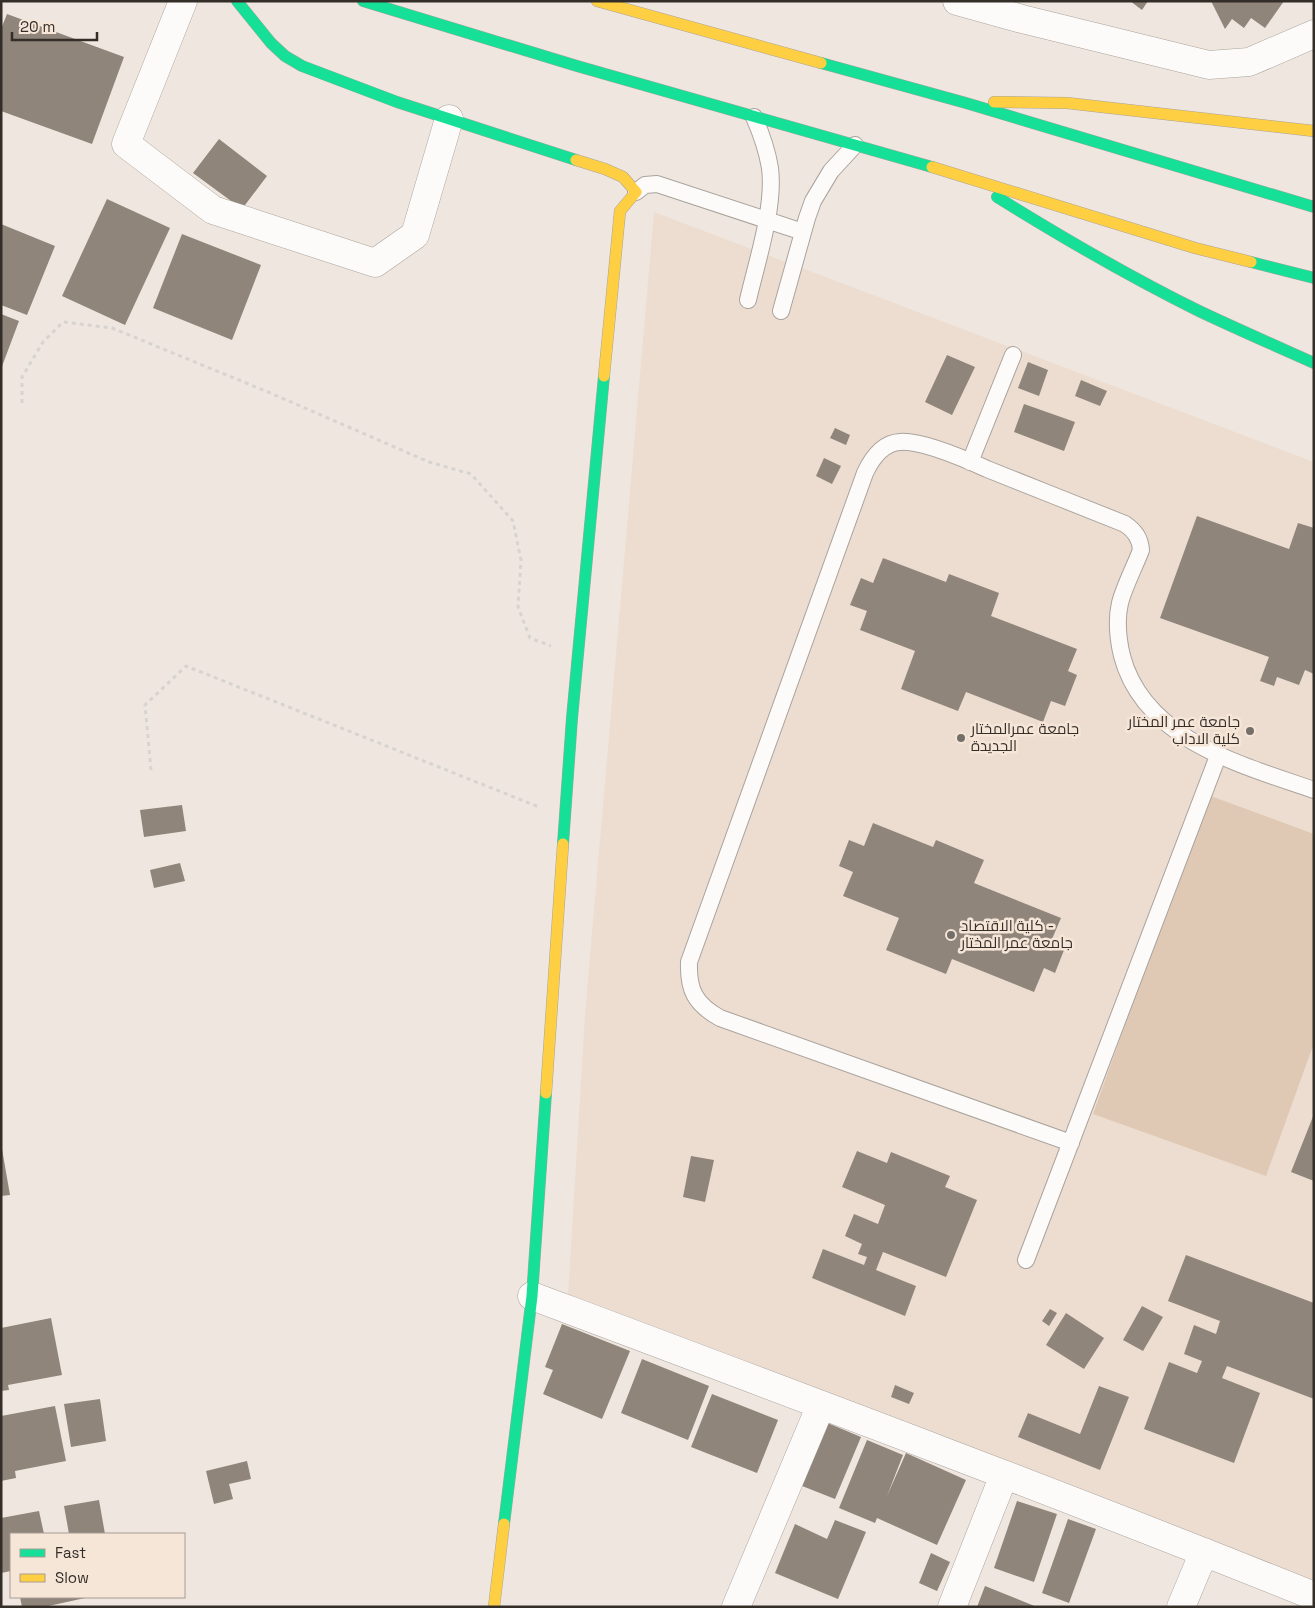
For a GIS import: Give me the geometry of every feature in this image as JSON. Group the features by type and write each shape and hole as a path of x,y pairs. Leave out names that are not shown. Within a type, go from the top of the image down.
{"main road":[{"path":"237,1 270,43 285,56 302,66 398,102 605,169 623,177 636,192 620,211 578,656 532,1296 494,1607"},
{"path":"363,1 577,66 964,176 1195,248 1314,278"},
{"path":"597,1 966,103 1314,207"},
{"path":"966,103 1067,104 1314,131"},
{"path":"964,176 1037,222 1138,279 1198,310 1314,363"}],"street":[{"path":"183,1 126,144 213,210 375,263 415,235 449,119"},
{"path":"957,1 1029,10 1209,65 1249,62 1314,34"},
{"path":"532,1296 1004,1475 1314,1596"},
{"path":"736,1607 821,1405"},
{"path":"952,1607 1004,1475"},
{"path":"1181,1607 1204,1552"}],"lane":[{"path":"748,300 769,205 770,169 764,142 754,117"},
{"path":"781,311 813,201 831,171 855,145"},
{"path":"636,192 645,184 657,184 803,232"},
{"path":"970,462 1013,355"},
{"path":"1070,1143 720,1018 707,1011 698,1002 691,990 690,962 872,458 884,448 899,442 916,443 970,462 1132,528 1141,542 1141,550 1120,603 1118,624 1120,646 1125,667 1134,686 1162,720 1218,756 1314,790"},
{"path":"1026,1260 1218,756"}],"path":[{"path":"22,403 22,378 43,342 63,322 112,328 268,392 429,462 471,474 513,521 521,560 518,607 530,638 578,656"},
{"path":"151,770 146,705 186,666 565,817"}],"shaded area":[{"name":"جامعة عمرالمختار الجديدة","path":"654,212 1314,462 1314,1591 568,1296 585,1014"},
{"path":"1208,795 1314,834 1314,1043 1266,1176 1093,1114"}],"building":[{"path":"1130,1 1148,1 1142,10"},
{"path":"1211,1 1284,1 1265,28 1251,18 1244,28 1232,19 1225,29"},
{"path":"7,14 124,57 92,144 1,111 1,29"},
{"path":"219,139 267,176 242,209 193,173"},
{"path":"107,199 170,228 125,325 62,296"},
{"path":"1,224 55,246 27,315 1,305"},
{"path":"182,234 261,265 232,340 153,308"},
{"path":"1,314 19,321 1,369"},
{"path":"947,355 975,367 952,415 925,402"},
{"path":"1028,362 1048,370 1039,396 1018,388"},
{"path":"1081,380 1107,391 1100,406 1075,396"},
{"path":"1024,404 1075,422 1064,451 1014,432"},
{"path":"835,428 850,435 846,445 830,438"},
{"path":"824,458 841,466 832,484 816,476"},
{"path":"1197,516 1289,549 1298,523 1314,528 1314,674 1305,670 1299,685 1277,677 1274,686 1260,681 1269,657 1160,618"},
{"path":"883,558 946,582 949,574 999,593 991,616 1077,649 1068,671 1077,675 1065,706 1051,701 1043,722 966,692 958,711 901,689 915,651 860,630 867,611 850,605 861,578 873,583"},
{"path":"182,805 186,831 144,837 140,810"},
{"path":"873,823 933,847 936,840 984,860 974,883 1061,918 1052,939 1066,945 1055,973 1044,968 1034,992 952,959 946,974 886,950 899,918 843,896 853,872 839,866 849,840 864,846"},
{"path":"180,863 185,881 154,888 150,870"},
{"path":"1314,1114 1314,1181 1291,1172"},
{"path":"1,1150 10,1195 1,1196"},
{"path":"857,1151 887,1163 891,1152 950,1176 945,1187 977,1200 946,1277 883,1252 876,1270 916,1286 905,1316 812,1278 823,1249 864,1265 867,1257 858,1254 862,1244 845,1236 854,1214 878,1224 885,1205 842,1187"},
{"path":"691,1156 714,1160 705,1202 683,1197"},
{"path":"1186,1255 1314,1303 1314,1399 1227,1366 1222,1378 1260,1393 1234,1463 1144,1429 1169,1362 1197,1373 1202,1361 1184,1354 1194,1325 1216,1334 1220,1321 1168,1301"},
{"path":"1142,1306 1163,1317 1143,1351 1123,1340"},
{"path":"1050,1309 1057,1313 1049,1326 1042,1321"},
{"path":"1066,1313 1104,1338 1084,1369 1046,1345"},
{"path":"51,1318 62,1375 8,1385 9,1390 1,1391 1,1328"},
{"path":"562,1324 630,1351 602,1419 543,1394 553,1370 545,1367"},
{"path":"642,1359 709,1386 688,1440 621,1413"},
{"path":"895,1385 914,1393 909,1404 891,1397"},
{"path":"1099,1386 1129,1397 1100,1470 1018,1437 1028,1413 1080,1434"},
{"path":"712,1394 778,1420 757,1473 691,1447"},
{"path":"100,1399 106,1441 71,1447 64,1404"},
{"path":"55,1406 66,1461 15,1471 16,1478 1,1481 1,1416"},
{"path":"818,1419 861,1437 835,1499 792,1482"},
{"path":"867,1440 903,1455 887,1496 906,1453 966,1480 937,1545 877,1518 875,1523 839,1508"},
{"path":"247,1461 251,1479 229,1484 233,1499 214,1504 206,1471"},
{"path":"99,1500 105,1533 69,1533 64,1506"},
{"path":"1017,1501 1057,1514 1034,1582 994,1568"},
{"path":"39,1511 44,1533 10,1533 10,1571 1,1573 1,1518"},
{"path":"1068,1519 1096,1529 1069,1603 1042,1593"},
{"path":"835,1520 866,1532 838,1599 775,1573 795,1524 827,1539"},
{"path":"931,1553 950,1562 937,1591 919,1583"},
{"path":"985,1586 1037,1607 977,1607"},
{"path":"20,1598 85,1598 44,1607 22,1607"}],"traffic: fast":[{"path":"237,1 271,43 285,56 302,66 397,102 576,160"},
{"path":"363,1 577,66 932,167"},
{"path":"821,63 966,103 1314,207"},
{"path":"997,197 1148,285 1213,318 1314,363"},
{"path":"1251,262 1314,278"},
{"path":"563,844 572,718 604,376"},
{"path":"504,1524 532,1296 546,1093"}],"traffic: slow":[{"path":"597,1 821,63"},
{"path":"994,102 1067,103 1314,131"},
{"path":"576,160 623,177 636,192 620,211 604,376"},
{"path":"932,167 1195,248 1251,262"},
{"path":"546,1093 563,844"},
{"path":"494,1607 504,1524"}],"place":[{"name":"جامعة عمر المختار كلية الاداب","path":"1250,731"},
{"name":"جامعة عمرالمختار الجديدة","path":"961,738"},
{"name":"كلية الاقتصاد - جامعة عمر المختار","path":"951,935"}]}
